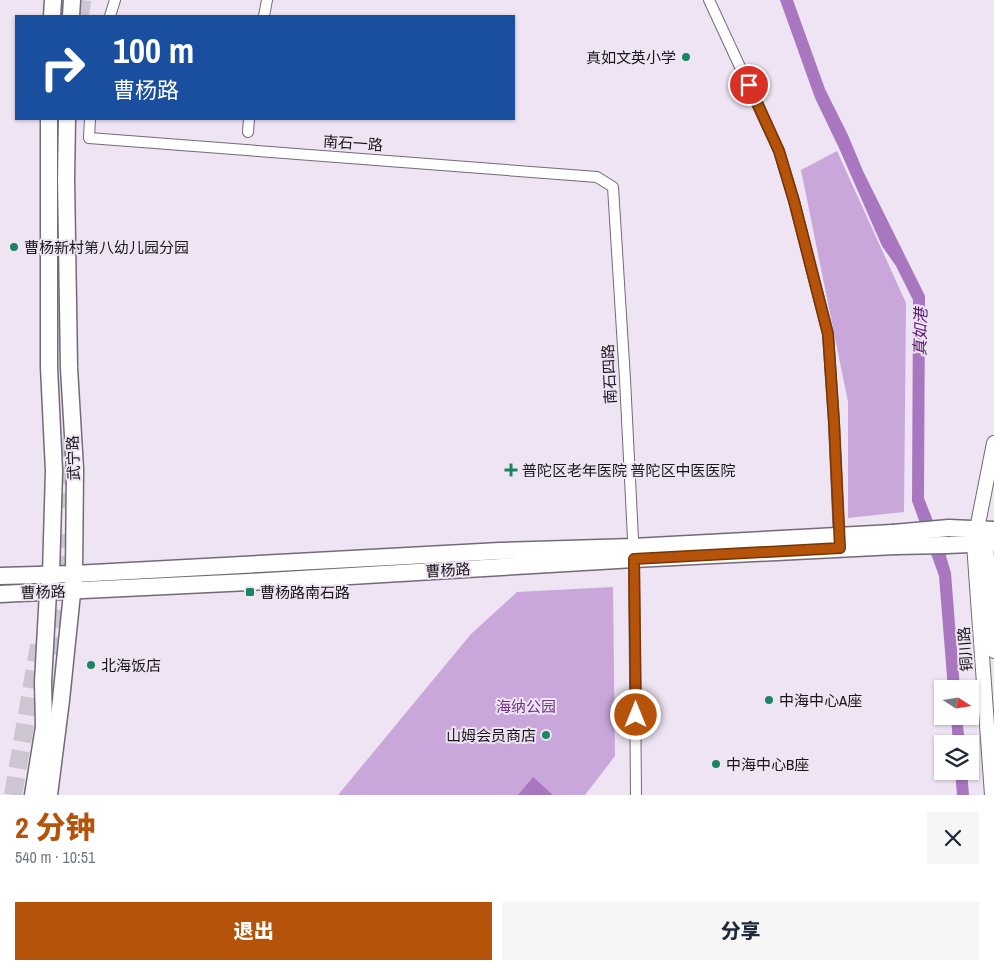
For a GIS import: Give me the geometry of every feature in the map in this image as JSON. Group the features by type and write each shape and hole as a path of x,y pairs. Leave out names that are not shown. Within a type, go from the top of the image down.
{"main road":[{"path":"52,15 53,0"},
{"path":"71,15 72,0"},
{"name":"武宁路","path":"33,795 44,727 43,682 48,592 51,574 54,471 49,367 49,120"},
{"name":"武宁路","path":"49,795 74,574 75,469 69,368 67,120"},
{"name":"铜川路","path":"992,795 985,538 994,443"},
{"name":"曹杨路","path":"0,594 73,591 634,553 948,536 985,538"},
{"name":"铜川路","path":"985,538 994,651"},
{"name":"曹杨路","path":"0,576 74,574 500,551 634,553"}],"street":[{"path":"110,15 115,0"},
{"path":"264,15 266,0"},
{"path":"709,0 779,151 794,201 828,334 839,542"},
{"name":"南石一路","path":"90,120 89,138 597,178 613,187"},
{"path":"248,132 249,120"},
{"name":"南石四路","path":"613,187 634,553 636,795"}],"green space":[{"path":"837,151 906,303 904,512 848,518 848,402 801,170"},
{"name":"海纳公园","path":"613,587 615,756 585,795 338,795 471,634 517,592"}],"water":[{"name":"真如港","path":"780,0 793,0 825,89 925,296 924,498 944,549 951,573 959,680 947,680 939,576 912,501 913,300 896,266 882,246 815,98"},
{"path":"952,725 963,725 964,735 952,735"},
{"path":"533,777 553,795 518,795"},
{"path":"956,780 968,780 969,795 957,795"}],"tunnel":[{"path":"62,15 63,0"},
{"path":"80,15 82,0"},
{"path":"66,439 67,508"},
{"path":"50,654 68,548 67,534"},
{"path":"13,795 39,645"}],"place":[{"name":"真如文英小学","path":"686,57"},
{"name":"曹杨新村第八幼儿园分园","path":"14,247"},
{"name":"普陀区老年医院 普陀区中医医院","path":"511,470"},
{"name":"曹杨路南石路","path":"250,592"},
{"name":"北海饭店","path":"91,665"},
{"name":"中海中心A座","path":"769,700"},
{"name":"山姆会员商店","path":"546,735"},
{"name":"中海中心B座","path":"716,764"}],"route":[{"path":"636,715 634,559 840,548 828,334 794,201 779,151 749,85"}]}
